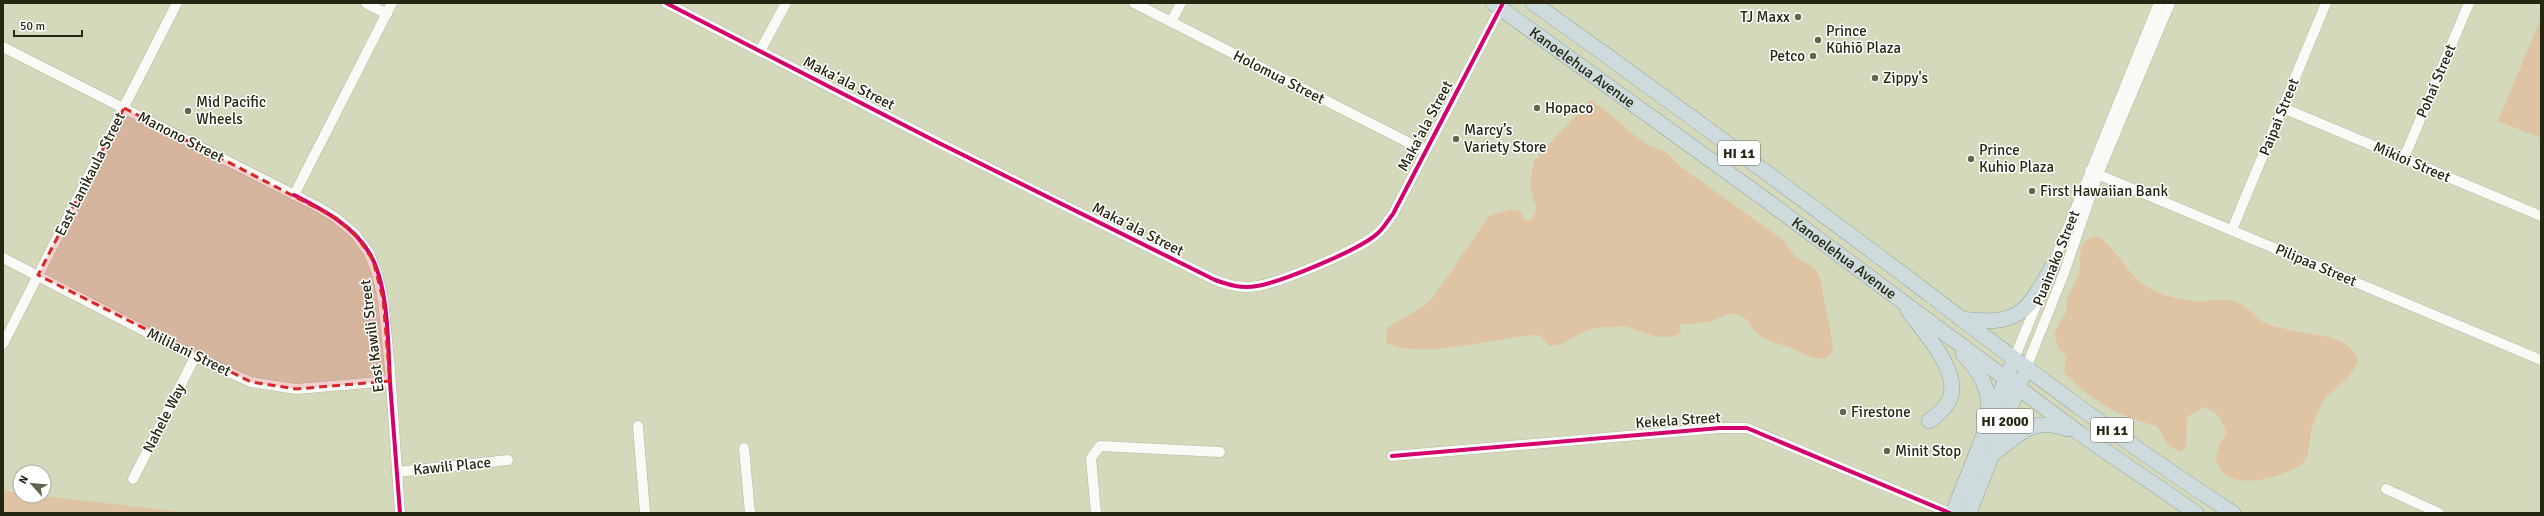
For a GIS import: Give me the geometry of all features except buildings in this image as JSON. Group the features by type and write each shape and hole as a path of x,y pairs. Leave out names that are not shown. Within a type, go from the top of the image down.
{"highway":[{"name":"Kanoelehua Avenue","path":"1533,3 1616,62 2020,363 2153,459 2233,513"},
{"name":"Kanoelehua Avenue","path":"1497,4 1935,324 2079,433 2196,513"},
{"path":"1959,318 1997,321 2018,314 2035,299 2052,267"},
{"path":"1902,301 1945,364 1952,379 1952,390 1947,406 1929,421"},
{"path":"1935,324 1977,369 1984,382 1988,398 1988,414 1984,435"},
{"name":"Puainako Street","path":"1970,513 1992,455 2012,383 2020,363"},
{"name":"Puainako Street","path":"1951,513 1984,435 2012,383"},
{"path":"1992,455 2024,430 2034,426 2055,425 2079,433"}],"street":[{"name":"East Lanikaula Street","path":"3,344 178,3"},
{"path":"366,3 387,14"},
{"path":"294,194 392,3"},
{"name":"Maka‘ala Street","path":"666,3 937,142 1208,277 1233,287 1257,286 1285,278 1360,246 1379,233 1392,214 1425,151 1497,4"},
{"path":"760,51 786,3"},
{"name":"Holomua Street","path":"1134,3 1425,151"},
{"path":"1171,22 1180,3"},
{"name":"Puainako Street","path":"2020,363 2064,273 2094,173 2159,3"},
{"name":"Puainako Street","path":"2020,363 2052,267 2170,3"},
{"name":"Paipai Street","path":"2232,230 2326,3"},
{"name":"Pohai Street","path":"2404,158 2469,3"},
{"name":"Manono Street","path":"3,47 294,194"},
{"name":"Mikioi Street","path":"2283,108 2541,216"},
{"name":"Pilipaa Street","path":"2094,173 2541,360"},
{"name":"East Kawili Street","path":"294,194 336,218 355,234 369,253 383,299 400,513"},
{"name":"Mililani Street","path":"3,258 195,357 251,382 296,389 390,381"},
{"name":"Nahele Way","path":"132,479 195,357"},
{"path":"638,426 645,513"},
{"name":"Kekela Street","path":"1392,456 1712,429 1747,428 1951,513"},
{"path":"1096,513 1091,458 1100,446 1220,452"},
{"path":"744,448 750,513"},
{"name":"Kawili Place","path":"397,472 508,460"},
{"path":"2386,489 2439,513"}],"highlighted area":[{"path":"124,108 336,218 355,234 373,260 383,299 390,381 296,389 251,382 38,275"}],"shaded area":[{"path":"2541,18 2541,138 2498,121"},
{"path":"1590,100 1604,109 1633,134 1651,147 1665,151 1681,167 1784,241 1796,257 1813,267 1820,277 1833,346 1828,357 1823,359 1812,357 1762,337 1755,332 1747,320 1741,315 1737,314 1725,315 1708,322 1680,324 1681,332 1673,336 1666,337 1658,337 1627,327 1619,326 1589,330 1554,346 1549,346 1540,336 1533,335 1438,349 1401,347 1386,343 1387,328 1424,306 1434,296 1489,216 1512,209 1520,211 1525,221 1533,219 1536,208 1530,186 1534,161"},
{"path":"2097,236 2110,247 2136,278 2148,288 2183,300 2222,300 2236,302 2244,306 2265,323 2338,340 2346,344 2353,351 2358,361 2348,377 2328,395 2322,404 2312,427 2307,456 2301,465 2281,475 2268,478 2243,480 2231,478 2222,472 2217,462 2217,451 2226,433 2221,420 2212,411 2203,407 2187,417 2186,448 2180,452 2169,446 2157,426 2143,422 2107,407 2096,400 2064,373 2066,355 2058,348 2054,333 2066,312 2067,300 2079,273 2081,245 2091,237"},
{"path":"3,491 12,492 12,504 52,504 52,497 190,513 3,513"}],"cycle path":[{"path":"666,3 937,142 1215,280 1241,287 1257,286 1301,272 1355,248 1369,240 1380,231 1393,214 1503,3"},
{"path":"294,195 316,206 346,227 363,244 376,267 384,299 388,334 390,382 400,513"},
{"path":"1392,456 1720,428 1747,428 1950,513"}],"place":[{"name":"TJ Maxx","path":"1798,17"},
{"name":"Prince Kūhiō Plaza","path":"1818,40"},
{"name":"Petco","path":"1813,56"},
{"name":"Zippy's","path":"1875,78"},
{"name":"Hopaco","path":"1537,108"},
{"name":"Mid Pacific Wheels","path":"188,111"},
{"name":"Marcy’s Variety Store","path":"1456,139"},
{"name":"Prince Kuhio Plaza","path":"1971,159"},
{"name":"First Hawaiian Bank","path":"2032,191"},
{"name":"Firestone","path":"1843,412"},
{"name":"Minit Stop","path":"1887,451"}]}
